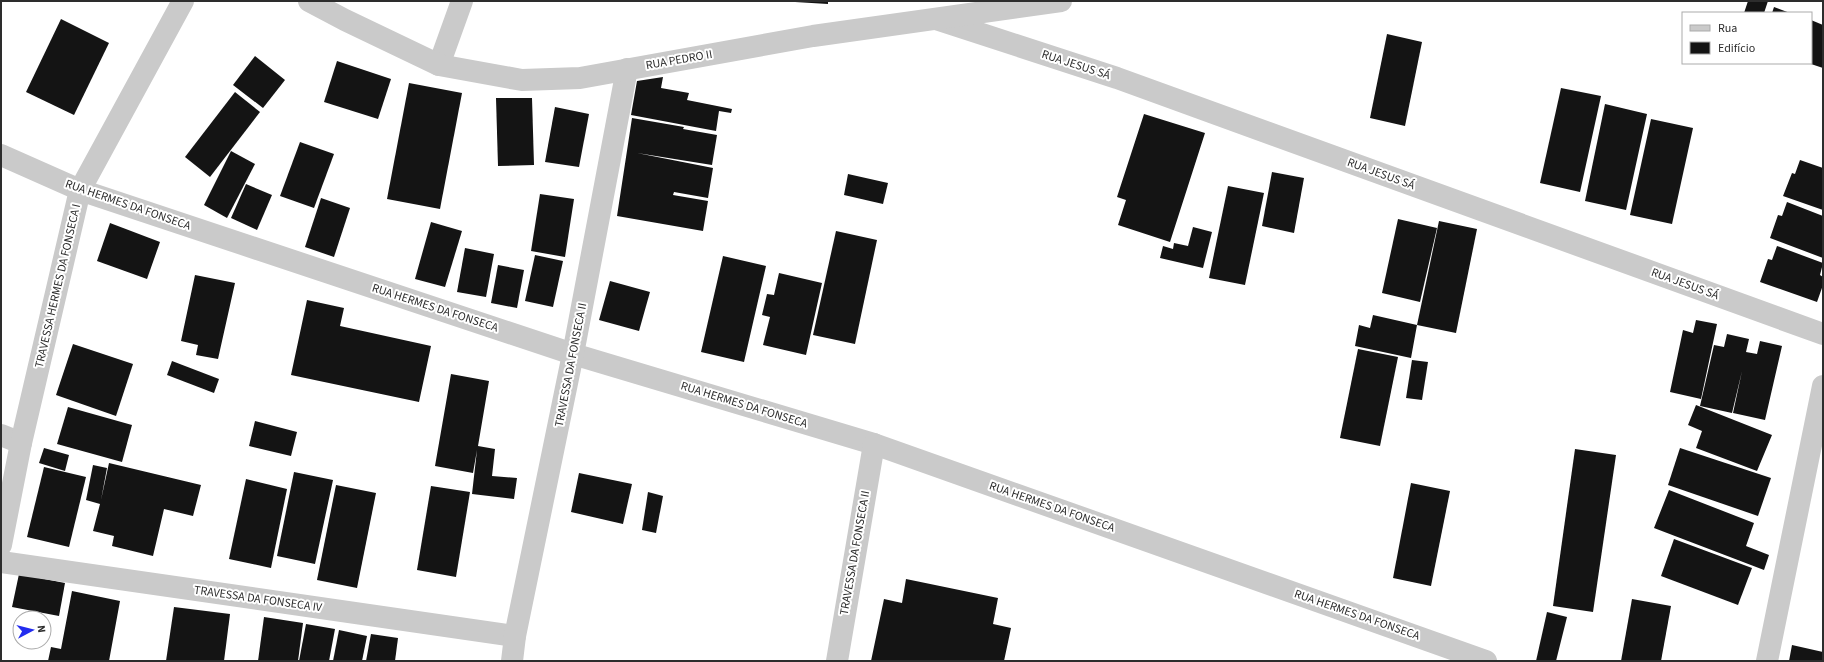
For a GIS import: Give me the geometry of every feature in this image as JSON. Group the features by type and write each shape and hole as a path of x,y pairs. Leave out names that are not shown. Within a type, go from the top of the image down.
{"street":[{"name":"TRAVESSA HERMES DA FONSECA I","path":"1,546 21,443 80,190 183,1"},
{"name":"RUA PEDRO II","path":"309,1 439,65 522,80 580,78 813,36 1061,1"},
{"path":"439,65 462,1"},
{"name":"RUA JESUS SÁ","path":"936,19 1124,81 1823,334"},
{"name":"TRAVESSA DA FONSECA II","path":"512,661 515,636 573,354 628,69"},
{"name":"RUA HERMES DA FONSECA","path":"1,155 80,190 573,354 874,444 1486,661"},
{"path":"1767,661 1823,386"},
{"path":"1,435 21,443"},
{"name":"TRAVESSA DA FONSECA II","path":"837,661 874,444"},
{"name":"TRAVESSA DA FONSECA IV","path":"1,562 515,636"}],"building":[{"path":"828,1 828,4 795,2"},
{"path":"1748,1 1768,1 1764,12 1744,12"},
{"path":"1774,7 1787,12 1772,12"},
{"path":"61,19 109,43 74,115 26,92"},
{"path":"1812,20 1823,25 1823,68 1811,64"},
{"path":"1387,34 1422,42 1405,126 1370,118"},
{"path":"255,56 285,80 263,108 233,85"},
{"path":"337,61 391,79 378,119 324,102"},
{"path":"663,77 661,88 689,93 687,100 732,109 731,113 719,111 716,131 631,115 637,81"},
{"path":"409,83 462,93 440,209 387,199"},
{"path":"1561,88 1601,96 1580,192 1540,183"},
{"path":"235,92 260,112 210,177 185,157"},
{"path":"496,98 532,98 534,165 498,166"},
{"path":"1605,104 1647,114 1626,210 1585,201"},
{"path":"555,107 589,114 579,167 545,162"},
{"path":"1144,114 1205,133 1170,242 1118,225 1126,200 1117,197"},
{"path":"632,118 684,127 683,129 717,135 712,165 637,153 713,168 708,198 674,192 673,195 708,201 703,231 617,216"},
{"path":"1651,119 1693,128 1672,224 1630,215"},
{"path":"300,142 334,154 314,208 280,196"},
{"path":"231,151 255,164 227,218 204,205"},
{"path":"1800,160 1823,168 1823,210 1783,196 1792,173 1795,174"},
{"path":"1272,172 1304,178 1294,233 1262,226"},
{"path":"848,174 888,183 883,204 844,195"},
{"path":"246,184 272,195 257,230 231,218"},
{"path":"1228,186 1264,193 1245,285 1209,278"},
{"path":"540,194 574,199 565,257 531,251"},
{"path":"321,198 350,208 334,257 305,247"},
{"path":"1787,202 1823,216 1823,258 1770,238 1778,215 1782,216"},
{"path":"1398,219 1437,228 1420,302 1382,293"},
{"path":"1439,221 1477,229 1456,333 1417,325"},
{"path":"431,222 462,231 445,287 415,279"},
{"path":"110,223 160,242 147,279 97,261"},
{"path":"1193,227 1212,232 1203,268 1160,258 1163,246 1173,249 1174,243 1188,246"},
{"path":"836,231 877,240 855,344 813,335"},
{"path":"1777,246 1823,263 1820,275 1823,277 1823,285 1817,302 1760,282 1768,259 1772,260"},
{"path":"465,248 494,254 486,297 457,292"},
{"path":"535,255 563,261 553,307 525,301"},
{"path":"723,256 766,266 744,362 701,352"},
{"path":"498,265 524,270 517,308 491,303"},
{"path":"779,273 822,283 806,355 763,345 770,317 762,315 767,294 774,295"},
{"path":"195,275 235,283 218,359 196,355 198,345 181,341"},
{"path":"610,281 650,292 639,331 599,320"},
{"path":"307,300 344,308 340,326 431,346 419,402 291,375"},
{"path":"1373,315 1417,325 1411,358 1355,346 1359,325 1370,328"},
{"path":"1696,320 1717,324 1701,399 1670,392 1683,330 1693,333"},
{"path":"1727,334 1749,339 1746,352 1757,354 1760,341 1782,346 1765,420 1733,413 1742,371 1732,413 1700,406 1714,345 1724,347"},
{"path":"73,344 133,364 116,416 56,395"},
{"path":"1358,349 1398,357 1380,446 1340,438"},
{"path":"1412,360 1428,362 1422,400 1406,398"},
{"path":"172,361 219,379 214,393 167,375"},
{"path":"451,374 489,381 478,446 495,449 492,476 517,478 514,499 472,494 477,450 473,473 435,466"},
{"path":"1696,405 1772,435 1757,471 1696,448 1702,431 1688,425"},
{"path":"68,407 132,425 122,462 57,444"},
{"path":"255,421 297,432 291,456 249,446"},
{"path":"44,448 69,455 65,471 39,463"},
{"path":"1680,448 1771,478 1758,516 1668,485"},
{"path":"1575,449 1616,455 1593,612 1553,606"},
{"path":"109,463 201,485 193,516 164,509 153,556 112,546 114,536 93,531 100,504 86,500 93,465 107,468 101,500"},
{"path":"44,467 86,477 69,547 27,537"},
{"path":"294,472 333,480 315,564 277,556"},
{"path":"579,473 632,484 623,524 571,512"},
{"path":"246,479 287,489 271,568 229,559"},
{"path":"1411,483 1450,491 1431,586 1393,578"},
{"path":"336,485 376,493 357,588 317,580"},
{"path":"431,486 470,492 456,577 417,570"},
{"path":"1669,490 1754,523 1746,546 1769,555 1764,570 1654,528"},
{"path":"648,492 663,496 656,533 642,530"},
{"path":"1674,539 1752,568 1738,605 1661,576"},
{"path":"19,574 65,583 59,616 52,615 52,610 28,610 12,607"},
{"path":"906,579 998,598 993,624 1011,628 1004,661 871,661 884,599 902,603"},
{"path":"72,591 120,601 109,661 48,661 52,647 61,649"},
{"path":"1632,599 1671,606 1661,661 1621,661"},
{"path":"174,607 230,614 224,661 166,661"},
{"path":"1547,612 1567,617 1556,661 1536,661"},
{"path":"264,617 303,623 298,661 258,661"},
{"path":"306,624 335,629 329,661 299,661"},
{"path":"339,630 367,636 362,661 333,661"},
{"path":"371,634 398,638 395,661 366,661"},
{"path":"1792,645 1823,652 1823,661 1789,661"}]}
